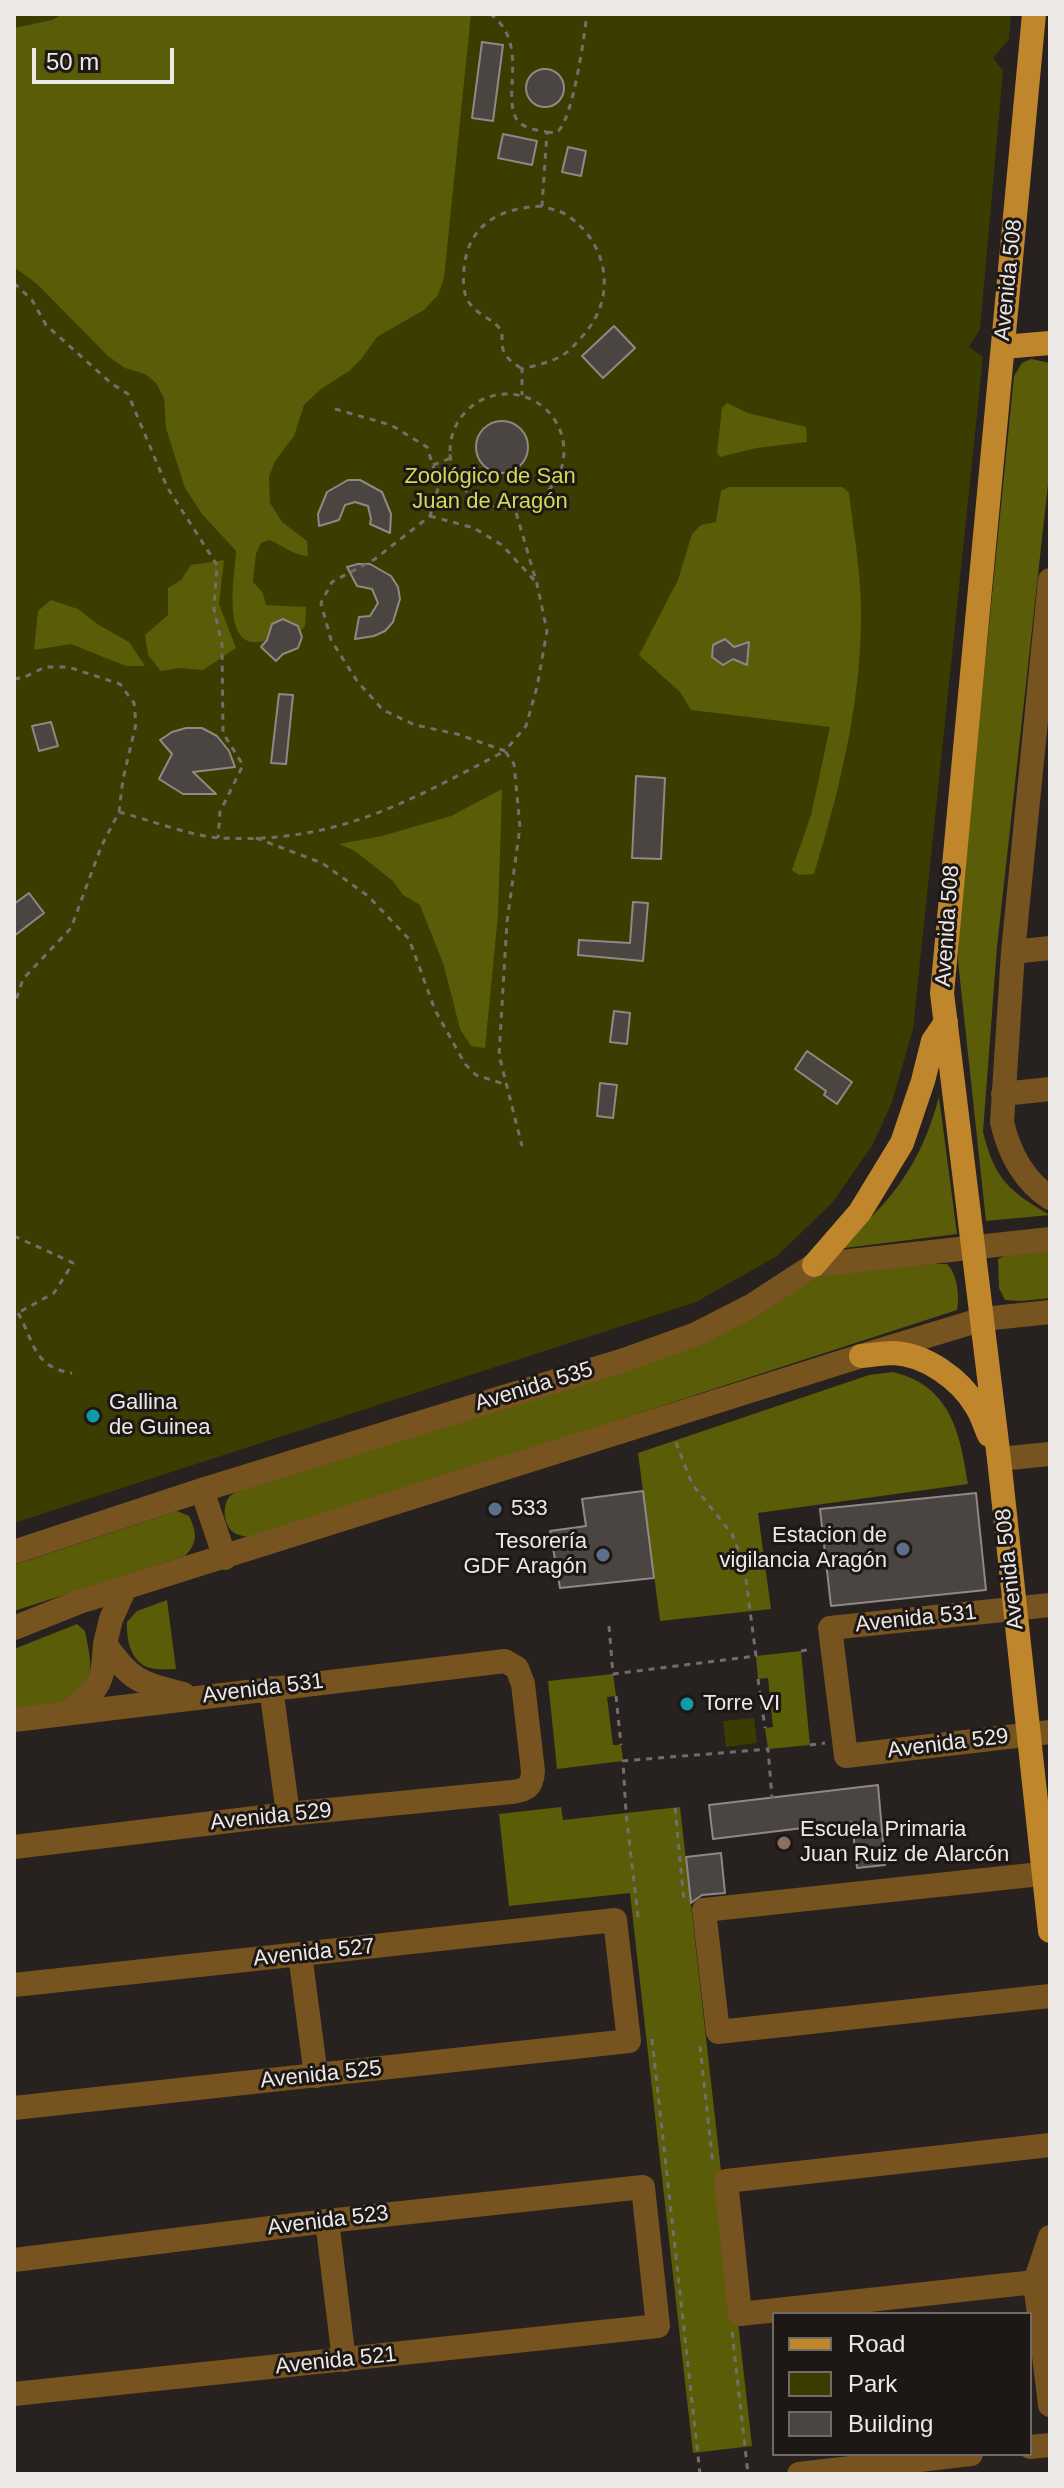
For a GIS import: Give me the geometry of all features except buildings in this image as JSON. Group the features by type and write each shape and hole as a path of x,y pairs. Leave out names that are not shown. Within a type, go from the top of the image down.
{"main road":[{"name":"Avenida 508","path":"1034,14 942,993 975,1247 1014,1609 1039,1733 1050,1931"},
{"path":"1003,347 1050,343"},
{"path":"814,1265 860,1212 902,1143 933,1041 946,1022"},
{"path":"861,1356 895,1353 918,1358 943,1371 963,1388 977,1406 999,1459"}],"street":[{"path":"1050,580 1039,815 1013,952 1002,1122 1007,1147 1019,1167 1050,1198"},
{"path":"1013,952 1050,948"},
{"path":"1003,1094 1050,1089"},
{"name":"Avenida 535","path":"14,1552 202,1490 624,1360 696,1334 751,1306 814,1265 1050,1239"},
{"path":"14,1628 125,1588 861,1356 983,1319 1050,1312"},
{"path":"999,1459 1050,1454"},
{"path":"202,1490 225,1558"},
{"path":"67,1714 102,1680 111,1619 125,1588"},
{"name":"Avenida 531","path":"846,1756 830,1628 1050,1605"},
{"path":"105,1644 123,1670 138,1680 197,1697"},
{"name":"Avenida 531","path":"14,1720 505,1661 517,1668 523,1684 533,1771 528,1788"},
{"path":"271,1688 288,1814"},
{"name":"Avenida 529","path":"846,1756 1039,1733"},
{"name":"Avenida 529","path":"14,1847 528,1788"},
{"path":"1046,1873 694,1911 708,2033 1050,1996"},
{"path":"626,1919 640,2040"},
{"name":"Avenida 527","path":"14,1985 626,1919"},
{"path":"300,1954 316,2076"},
{"name":"Avenida 525","path":"14,2108 640,2040"},
{"path":"772,2317 736,2322 720,2174 1050,2145"},
{"name":"Avenida 523","path":"14,2260 327,2221 643,2187 658,2326"},
{"path":"327,2221 344,2360"},
{"path":"1050,2237 1042,2277 1050,2405"},
{"path":"804,2312 1042,2277"},
{"name":"Avenida 521","path":"14,2394 658,2326"},
{"path":"799,2474 954,2456"}],"path":[{"path":"490,14 507,36 515,60 512,110 518,121 527,128 556,133 565,123 587,14"},
{"path":"542,206 547,132"},
{"path":"542,206 564,212 586,231 599,251 606,281 599,314 581,338 565,354 522,369 508,360 502,347 502,333 494,323 473,310 466,297 463,281 465,257 475,235 490,220 515,208 542,206"},
{"path":"14,283 32,300 46,325 111,383 128,394 167,487 217,565 214,609 222,644 223,733 243,765 220,812 218,838"},
{"path":"522,369 522,395"},
{"path":"500,393 522,395 541,405 559,427 564,452 559,476 548,491 531,504 515,509 492,506 472,496 458,479 451,458 452,435 462,415 479,400 500,393"},
{"path":"335,409 391,425 427,447 439,485 430,516 375,559 332,582 321,603 331,640 357,681 383,710 415,725 457,734 505,751 514,764 520,827 507,922 499,1055 522,1146"},
{"path":"433,465 451,458"},
{"path":"119,812 218,838 303,835 349,824 406,803 505,751 526,726 547,631 515,509"},
{"path":"430,516 474,528 502,545 537,584"},
{"path":"14,679 45,667 68,667 120,684 134,703 136,724 119,812 101,847 71,928 23,979 14,1006"},
{"path":"253,837 322,863 368,896 409,939 435,1010 465,1064 476,1075 507,1085"},
{"path":"14,1236 73,1263 54,1293 16,1314 38,1358 56,1371 72,1373"},
{"path":"609,1626 613,1674 756,1656 744,1565 722,1519 692,1484 668,1417"},
{"path":"758,1679 765,1728"},
{"path":"616,1696 621,1745"},
{"path":"626,1919 623,1761 768,1749 772,1798"},
{"path":"675,1808 694,1911"},
{"path":"708,2033 720,2174"},
{"path":"640,2040 668,2188 700,2474"},
{"path":"736,2322 748,2474"}],"green space":[{"name":"Zoológico de San Juan de Aragón","path":"14,14 1011,14 1009,39 993,58 1003,71 980,329 969,347 983,357 913,1029 892,1102 872,1146 832,1203 777,1256 696,1302 14,1523"},
{"path":"754,1718 757,1743 726,1747 723,1721"}],"shaded area":[{"path":"63,14 471,14 444,278 438,295 424,310 377,337 349,371 321,389 304,405 294,436 275,461 269,477 270,503 282,522 307,541 308,556 269,540 261,543 256,554 253,582 263,593 266,605 306,607 305,626 301,631 295,624 284,620 272,624 267,640 252,642 242,637 233,611 236,551 202,514 185,488 166,428 164,398 156,383 145,374 125,368 108,356 37,284 14,267 14,28 52,20"},
{"path":"1031,359 1050,363 1050,466 997,947 983,1132 993,1162 1006,1182 1024,1199 1050,1215 986,1221 958,961 959,924 1014,376 1022,363"},
{"path":"727,403 748,413 806,427 807,442 756,448 720,457 717,453 722,408"},
{"path":"728,487 842,487 849,493 860,589 860,653 846,749 814,874 799,875 792,870 811,815 830,727 691,710 680,692 639,655 678,580 692,534 701,525 716,522 721,491"},
{"path":"224,560 219,604 236,648 203,670 179,668 161,671 148,655 145,635 168,615 168,588 181,580 191,565"},
{"path":"51,600 78,609 129,642 145,666 126,666 71,644 34,650 38,611"},
{"path":"502,789 498,915 485,1048 471,1046 460,1029 444,966 420,905 403,895 393,881 355,851 339,844 382,836 451,816"},
{"path":"939,1097 957,1234 837,1249 873,1215 901,1182 923,1144"},
{"path":"1050,1250 1050,1298 1005,1300 999,1288 998,1259 1006,1255"},
{"path":"947,1264 953,1273 957,1286 957,1310 258,1537 239,1535 227,1524 226,1504 230,1496 238,1491 670,1353 815,1273"},
{"path":"893,1372 913,1379 940,1400 956,1430 968,1484 758,1513 771,1609 660,1621 638,1453 869,1375"},
{"path":"177,1511 189,1516 195,1532 192,1547 185,1556 14,1611 14,1565"},
{"path":"167,1600 176,1669 148,1667 141,1664 132,1652 127,1622 137,1611"},
{"path":"77,1624 85,1631 90,1659 87,1682 81,1691 62,1702 14,1710 14,1649"},
{"path":"801,1651 810,1745 768,1749 765,1728 773,1727 768,1678 758,1679 756,1656"},
{"path":"613,1674 616,1696 607,1697 613,1745 621,1745 623,1761 557,1769 548,1681"},
{"path":"561,1807 563,1820 680,1807 752,2446 693,2453 630,1893 509,1906 499,1814"}],"place":[{"name":"Gallina de Guinea","path":"93,1416"},
{"name":"533","path":"495,1509"},
{"name":"Estacion de vigilancia Aragón","path":"903,1549"},
{"name":"Tesorería GDF Aragón","path":"603,1555"},
{"name":"Torre VI","path":"687,1704"},
{"name":"Escuela Primaria Juan Ruiz de Alarcón","path":"784,1843"}]}
